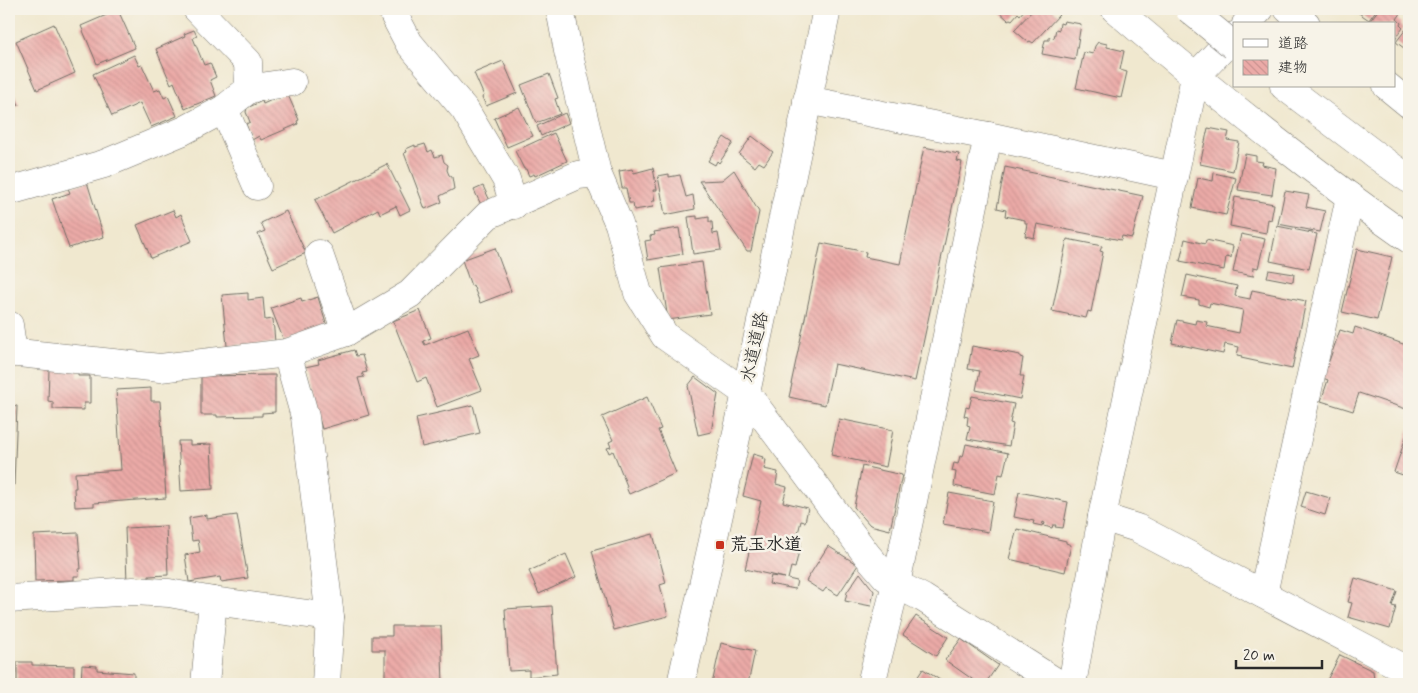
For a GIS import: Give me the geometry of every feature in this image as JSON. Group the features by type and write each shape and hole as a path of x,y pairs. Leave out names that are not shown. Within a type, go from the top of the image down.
{"main road":[{"path":"197,9 248,62 249,89"},
{"path":"391,9 409,43 465,110 506,179 514,205"},
{"path":"560,9 597,173 619,224 638,293 664,336 746,392 867,555 886,576 1058,684"},
{"name":"水道道路","path":"681,684 746,392 827,9"},
{"path":"1115,9 1195,77 1350,197 1409,239"},
{"path":"1189,9 1233,45"},
{"path":"1248,22 1260,9"},
{"path":"1288,9 1304,22"},
{"path":"1072,684 1102,517 1195,77 1233,37"},
{"path":"9,191 104,164 183,131 224,109 249,89 292,82"},
{"path":"1287,88 1409,179"},
{"path":"1389,88 1409,104"},
{"path":"807,100 1174,176"},
{"path":"224,109 257,186"},
{"path":"871,684 896,584 988,136"},
{"path":"9,325 11,353 160,368 287,353 346,332 410,294 488,215 578,175 597,173"},
{"path":"1264,594 1350,197"},
{"path":"319,254 346,332"},
{"path":"287,353 305,417 330,617 326,684"},
{"path":"1102,517 1137,528 1404,667"},
{"path":"9,598 132,591 169,593 212,601 330,617"},
{"path":"205,684 212,601"}],"building":[{"path":"996,9 1025,9 1020,15 1018,13 1012,20 1008,20"},
{"path":"1034,9 1052,9 1059,15 1033,43 1028,42 1014,30"},
{"path":"1353,9 1377,9 1369,20"},
{"path":"1379,9 1398,9 1402,12 1397,19 1403,28 1396,37 1396,22 1369,22"},
{"path":"118,10 135,48 97,64 81,26"},
{"path":"1064,21 1081,24 1075,60 1042,54 1045,40 1049,40 1049,37 1054,38 1056,29 1059,30 1060,23 1063,24"},
{"path":"54,24 75,73 37,90 16,41"},
{"path":"1406,29 1409,31 1409,52 1396,42"},
{"path":"194,30 197,36 193,38 204,65 210,63 216,77 210,80 216,96 185,109 174,82 171,84 156,49"},
{"path":"1098,42 1107,44 1107,47 1124,51 1120,70 1127,72 1121,98 1076,88 1084,52 1093,54"},
{"path":"134,55 139,66 142,65 154,91 160,89 164,98 168,96 177,116 151,127 140,103 112,116 93,74"},
{"path":"503,61 517,93 486,106 482,97 484,96 474,73"},
{"path":"549,74 558,98 555,99 560,114 536,123 521,85"},
{"path":"9,83 19,105 9,110"},
{"path":"285,94 288,95 299,120 297,121 298,124 261,140 259,136 252,140 246,124 250,122 246,112 247,108 262,101 263,104"},
{"path":"519,107 533,136 507,147 494,118"},
{"path":"565,113 569,123 541,136 537,126"},
{"path":"1208,128 1229,132 1227,140 1239,142 1233,171 1200,164"},
{"path":"554,133 567,161 535,176 534,174 529,176 515,151"},
{"path":"752,136 773,152 764,165 759,162 755,167 739,154"},
{"path":"724,137 733,143 719,163 717,161 715,165 708,161"},
{"path":"425,144 428,152 432,150 435,157 442,155 444,162 448,165 447,170 452,177 454,189 440,196 442,202 425,209 404,153 407,152 406,149 415,145 415,147"},
{"path":"924,147 959,154 957,161 962,162 915,381 834,364 825,405 789,397 821,243 866,252 865,257 900,264"},
{"path":"1245,154 1256,156 1256,161 1263,162 1262,165 1276,168 1272,195 1238,190"},
{"path":"387,164 410,210 400,215 396,206 380,214 378,209 332,233 315,200"},
{"path":"1005,167 1143,196 1132,238 1122,236 1121,240 1037,224 1034,238 1025,236 1027,223 1025,223 1025,220 1005,216 1006,210 997,208"},
{"path":"653,168 657,190 653,190 655,201 652,201 653,207 634,210 633,203 629,203 626,188 622,188 619,171 633,169 634,173"},
{"path":"734,170 759,212 751,251 747,251 699,181 722,180"},
{"path":"1214,173 1236,178 1226,215 1192,208 1198,178 1213,181"},
{"path":"669,174 669,177 680,175 686,197 693,195 695,209 665,215 658,176"},
{"path":"87,182 104,237 69,248 52,199 70,193 68,188"},
{"path":"483,186 492,205 483,209 474,190"},
{"path":"1285,191 1309,195 1306,207 1325,211 1320,232 1278,224"},
{"path":"1235,197 1274,204 1271,220 1268,219 1266,233 1230,226"},
{"path":"173,210 176,217 181,214 192,241 151,258 137,225"},
{"path":"286,211 306,253 273,268 258,234 265,231 261,223"},
{"path":"697,216 697,219 709,217 709,222 712,222 713,234 718,233 721,250 693,254 688,217"},
{"path":"1277,226 1317,234 1309,269 1270,261"},
{"path":"679,228 683,254 648,260 645,241 651,240 650,236 655,235 654,232"},
{"path":"1241,234 1265,239 1258,268 1254,267 1253,276 1233,272"},
{"path":"1067,239 1102,246 1100,251 1103,252 1091,312 1088,311 1086,318 1052,311"},
{"path":"1185,239 1205,244 1206,240 1233,246 1231,258 1226,257 1224,270 1180,261"},
{"path":"495,248 511,291 480,303 473,285 471,286 462,260"},
{"path":"1357,249 1392,257 1377,320 1342,312"},
{"path":"702,262 710,314 668,320 660,268"},
{"path":"1269,270 1294,274 1293,282 1267,277"},
{"path":"1187,275 1237,286 1235,296 1250,299 1252,290 1306,301 1292,369 1241,358 1242,356 1237,355 1239,347 1225,344 1223,354 1172,343 1177,320 1195,324 1196,320 1207,322 1206,326 1239,333 1243,310 1210,303 1209,307 1199,304 1199,300 1182,297"},
{"path":"248,293 248,300 263,298 265,320 273,319 275,342 227,346 222,295"},
{"path":"318,297 327,327 284,341 271,308 301,298 302,302"},
{"path":"420,310 431,338 423,341 425,345 468,328 479,355 469,359 482,390 437,407 426,378 417,382 393,321"},
{"path":"1355,327 1406,345 1407,341 1409,342 1409,410 1359,393 1353,411 1321,401 1328,380 1323,378 1340,330 1353,334"},
{"path":"972,346 1020,355 1023,358 1020,376 1024,376 1020,399 976,390 980,371 968,369"},
{"path":"354,350 356,356 362,355 367,372 362,373 364,377 358,378 369,415 322,429 305,367 319,364 318,360"},
{"path":"49,369 78,370 78,376 90,376 90,403 84,403 84,410 53,409 53,402 48,401"},
{"path":"275,375 275,412 262,413 262,416 217,417 217,415 201,415 201,376"},
{"path":"695,377 718,394 711,432 698,435 688,386"},
{"path":"151,388 151,401 160,401 166,498 94,503 94,506 75,507 75,473 121,470 116,390"},
{"path":"972,396 1014,404 1010,423 1013,424 1009,446 967,439 970,426 967,425 968,417 964,416 966,407 969,408"},
{"path":"647,397 661,429 658,430 676,473 629,494 613,451 609,453 607,448 611,447 609,442 613,440 602,417"},
{"path":"9,405 17,406 14,485 9,485"},
{"path":"473,405 480,433 422,447 416,418"},
{"path":"839,419 893,430 886,467 831,455"},
{"path":"1409,428 1409,477 1394,472"},
{"path":"178,441 190,441 190,445 211,444 213,489 181,491"},
{"path":"966,444 1008,453 1003,475 999,474 995,494 954,486 956,472 952,471 954,463 958,464 960,456 963,457"},
{"path":"753,454 766,460 764,469 778,472 776,484 787,487 783,502 808,508 805,522 801,521 796,541 801,542 795,568 791,567 788,579 797,581 795,589 769,584 771,576 785,578 745,569 761,501 743,496"},
{"path":"862,466 902,475 890,530 870,525 854,507"},
{"path":"1306,491 1330,498 1325,515 1301,507"},
{"path":"1019,492 1068,502 1063,528 1055,527 1056,525 1053,525 1052,528 1044,526 1045,523 1043,522 1042,526 1033,524 1034,521 1014,517"},
{"path":"949,493 993,501 988,532 943,524"},
{"path":"207,515 207,519 237,515 248,578 221,582 220,577 189,582 185,555 200,552 198,540 192,541 189,518"},
{"path":"166,526 168,575 149,576 149,581 127,582 125,528"},
{"path":"1017,529 1066,541 1066,543 1071,545 1065,572 1009,559"},
{"path":"78,533 81,569 78,569 79,576 74,576 74,580 35,581 34,535"},
{"path":"653,534 666,583 660,585 668,616 614,630 592,551"},
{"path":"828,546 858,565 838,595 826,588 823,592 806,581"},
{"path":"566,554 576,577 539,594 529,571"},
{"path":"860,573 874,591 871,606 845,601 847,592"},
{"path":"1355,578 1397,591 1392,606 1396,607 1390,629 1348,617 1352,603 1348,602"},
{"path":"552,606 557,674 529,677 529,670 509,671 505,609"},
{"path":"916,616 948,637 936,656 903,635"},
{"path":"392,626 441,626 443,684 393,684 393,682 385,682 385,650 372,650 372,636 392,636"},
{"path":"961,639 998,665 985,684 979,684 945,660"},
{"path":"721,643 755,651 748,684 712,684"},
{"path":"1340,655 1373,671 1374,680 1372,684 1325,684"},
{"path":"17,662 32,662 32,665 74,666 74,680 50,680 50,684 17,684"},
{"path":"82,665 97,666 97,670 134,673 134,684 81,684"},
{"path":"923,669 946,684 913,684"}],"place":[{"name":"荒玉水道","path":"720,545"}]}
